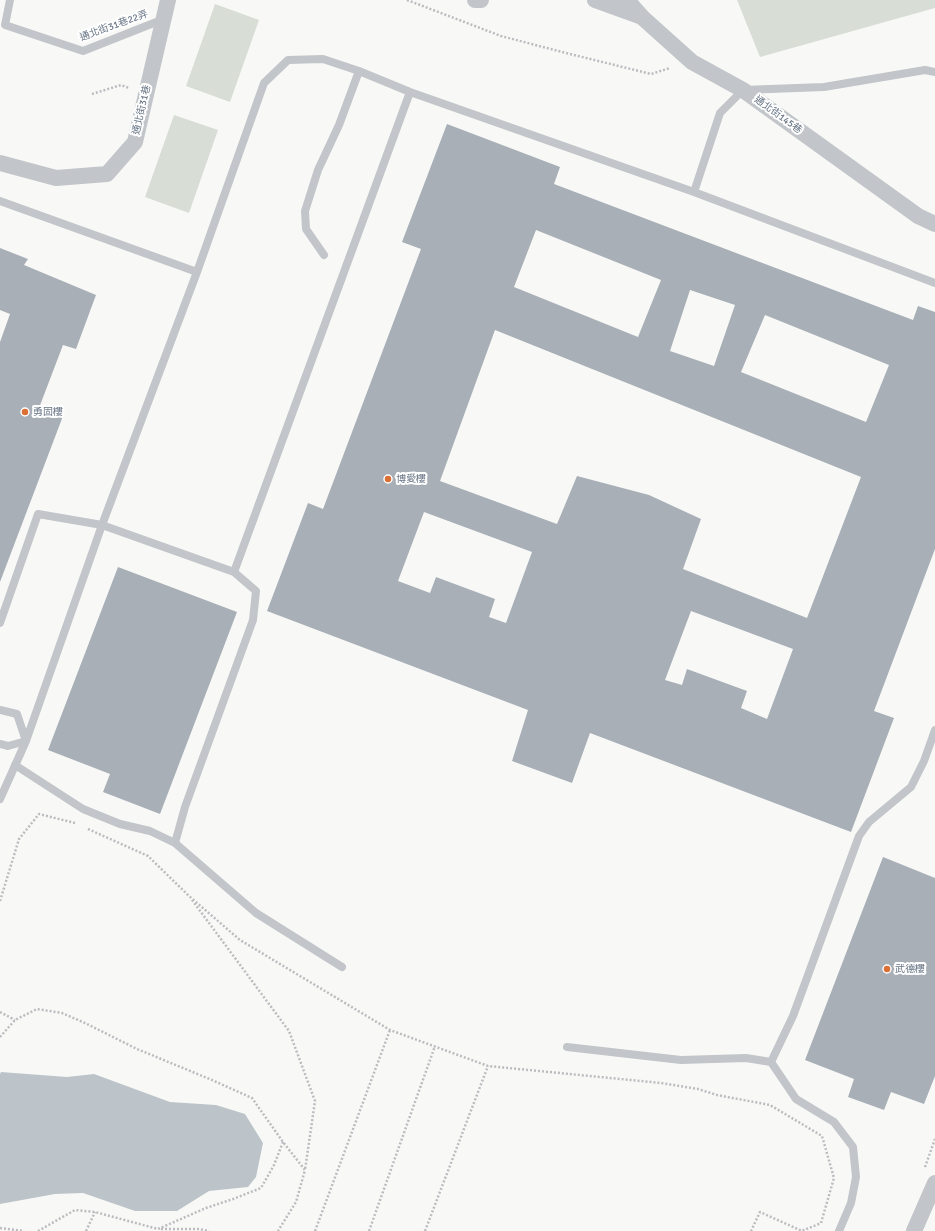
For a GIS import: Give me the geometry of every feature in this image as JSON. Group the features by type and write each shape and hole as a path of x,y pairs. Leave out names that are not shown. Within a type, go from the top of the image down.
{"street":[{"name":"通北街31巷","path":"0,163 56,178 107,174 135,142 168,0"},
{"path":"476,0 481,0"},
{"path":"596,0 643,18"},
{"name":"通北街145巷","path":"627,0 643,18 692,62 743,90 918,216 935,224"},
{"path":"914,1231 935,1182"}],"lane":[{"name":"通北街31巷22弄","path":"10,0 5,25 83,51 164,19"},
{"path":"0,799 26,741 102,525 197,272 264,82 288,60 323,59 359,71 410,92 694,192 935,283"},
{"path":"694,192 720,112 743,90 824,87 924,70 935,72"},
{"path":"324,255 306,229 305,211 318,170 339,125 359,71"},
{"path":"234,572 410,92"},
{"path":"0,201 197,272"},
{"path":"0,623 38,514 102,525 234,572 256,590 253,620 185,807 175,843"},
{"path":"0,710 16,714 26,741"},
{"path":"771,1062 793,1016 859,836 869,822 911,787 924,761 935,730"},
{"path":"0,744 8,746 26,741"},
{"path":"15,765 83,809 120,824 150,831 175,843 256,913 342,967"},
{"path":"567,1047 681,1060 746,1058 771,1062 796,1098 834,1122 853,1147 856,1177 850,1203 838,1231"}],"path":[{"path":"407,0 501,36 650,74 692,62"},
{"path":"92,94 121,85 146,94"},
{"path":"0,901 19,839 40,814 81,825"},
{"path":"87,828 148,856 189,896 240,940 390,1030 488,1066 661,1083 698,1089 717,1095 770,1105 822,1136 834,1178 820,1223 802,1231 760,1212 752,1231"},
{"path":"189,896 290,1031 315,1101 305,1170 296,1202 278,1231"},
{"path":"0,1037 15,1020 37,1009 62,1013 85,1023 137,1049 252,1098 305,1170"},
{"path":"0,1012 15,1020"},
{"path":"315,1231 390,1030"},
{"path":"369,1231 435,1046"},
{"path":"425,1231 488,1066"},
{"path":"158,1229 206,1208 261,1188 274,1165 283,1142"},
{"path":"38,1231 75,1210 95,1212 158,1229 199,1229 209,1231"},
{"path":"86,1231 95,1212"},
{"path":"0,1228 24,1231"}],"shaded area":[{"path":"737,0 935,0 935,8 760,57"},
{"path":"215,4 259,20 230,102 186,86"},
{"path":"174,115 218,130 189,213 145,197"},
{"path":"1,1072 67,1077 94,1074 170,1102 216,1105 245,1114 263,1143 256,1177 248,1187 209,1191 177,1211 135,1211 83,1193 55,1194 0,1204"}],"building":[{"name":"博愛樓","path":"447,124 560,167 554,184 913,320 918,306 935,312 935,549 874,711 894,718 851,832 590,733 572,783 512,761 528,710 267,611 308,503 323,509 421,249 402,242","holes":["536,230 661,280 638,337 514,287","690,290 735,305 714,366 670,351","765,315 889,365 866,422 741,372","495,330 861,477 807,618 683,569 701,519 649,495 577,476 557,524 440,481","424,512 532,552 506,623 489,617 495,599 436,577 430,593 398,581","691,611 793,649 767,719 741,708 747,691 687,669 682,685 665,680"]},
{"name":"勇固樓","path":"0,248 28,259 24,265 96,295 76,349 63,345 39,408 63,416 0,582 0,342 10,314 0,310"},
{"path":"118,567 237,612 160,814 103,792 110,774 48,750"},
{"name":"武德樓","path":"883,857 935,878 935,1076 924,1104 891,1092 884,1110 848,1097 854,1079 805,1060"}],"place":[{"name":"勇固樓","path":"25,412"},
{"name":"博愛樓","path":"388,479"},
{"name":"武德樓","path":"887,969"}]}
